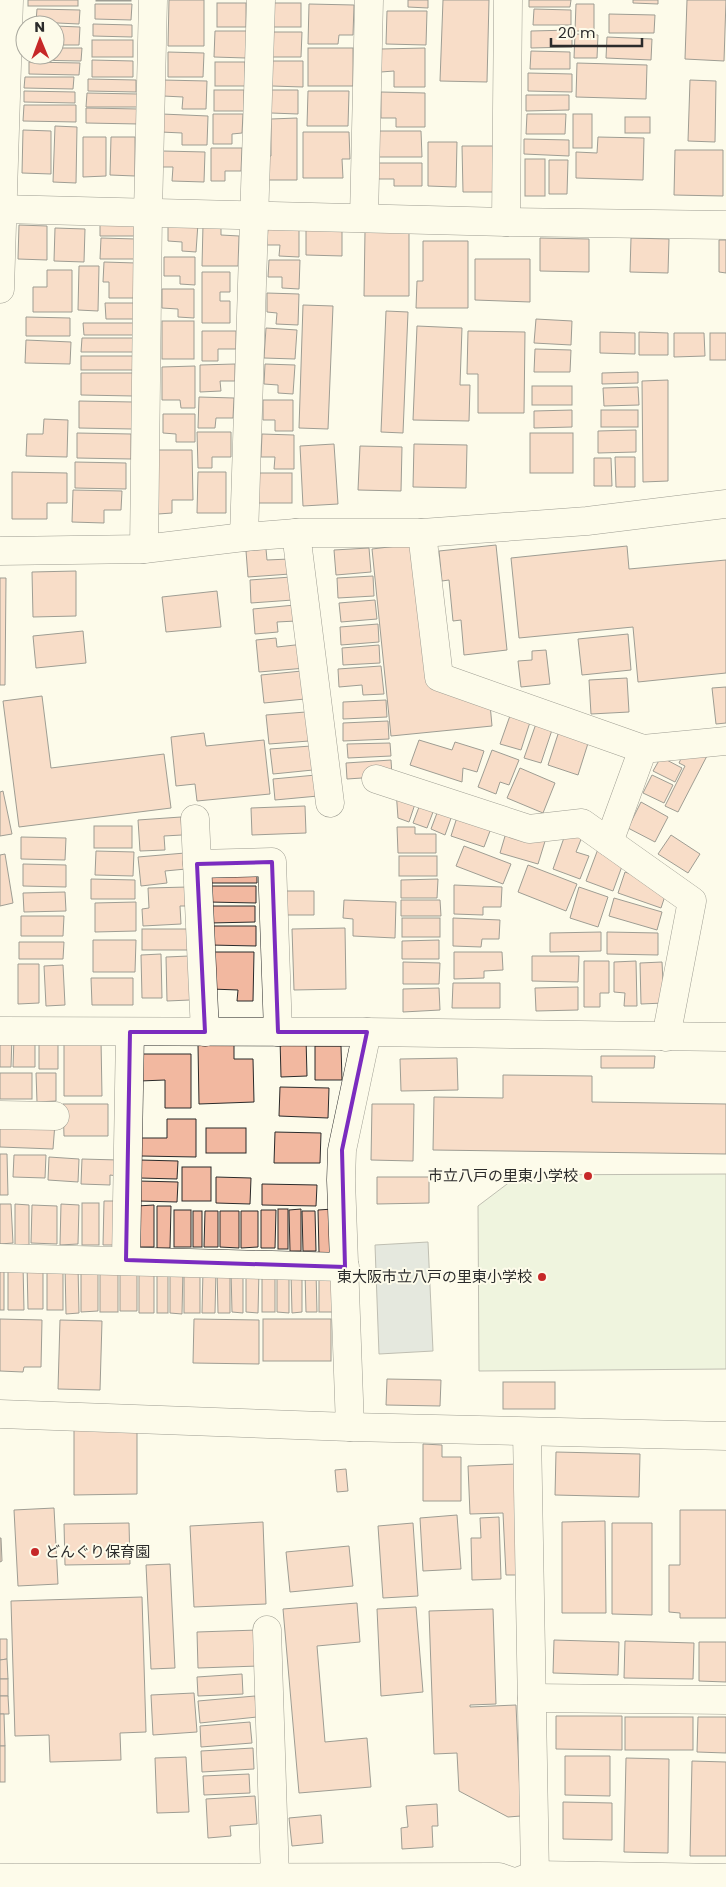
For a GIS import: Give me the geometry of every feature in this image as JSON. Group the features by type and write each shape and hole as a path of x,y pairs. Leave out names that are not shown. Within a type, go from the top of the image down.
{"street":[{"path":"0,290 8,0"},
{"path":"144,549 148,213 154,0"},
{"path":"244,537 261,0"},
{"path":"364,218 369,0"},
{"path":"506,222 508,0"},
{"path":"2,209 506,222 726,225"},
{"path":"0,550 144,549 296,533 422,533 587,521 726,504"},
{"path":"296,533 330,803"},
{"path":"422,533 439,677 643,750 726,741"},
{"path":"609,842 643,750"},
{"path":"376,779 529,829 582,823 692,901 666,1036"},
{"path":"195,819 205,1032"},
{"path":"197,864 272,862 278,1032"},
{"path":"0,1031 367,1032 726,1038"},
{"path":"126,1260 130,1032"},
{"path":"350,1427 341,1180 342,1150 367,1032"},
{"path":"0,1115 55,1116"},
{"path":"0,1258 345,1267"},
{"path":"0,1414 350,1427 726,1436"},
{"path":"524,1881 532,1698 526,1432"},
{"path":"267,1630 275,1878"},
{"path":"532,1698 726,1700"},
{"path":"0,1878 500,1877 524,1881 726,1878"}],"highlighted area":[{"path":"272,862 278,1032 367,1032 342,1150 345,1267 126,1260 130,1032 205,1032 197,864"}],"green space":[{"path":"726,1174 726,1369 479,1371 478,1206 519,1175"}],"shaded area":[{"path":"428,1242 433,1351 379,1354 375,1245"}],"building":[{"path":"28,0 78,0 78,6 28,6"},
{"path":"131,0 131,1 96,1"},
{"path":"169,0 204,0 204,46 168,46"},
{"path":"408,0 428,0 428,8 408,7"},
{"path":"443,0 489,0 487,82 440,81"},
{"path":"529,0 571,0 570,7 529,7"},
{"path":"633,0 658,0 658,4 633,3"},
{"path":"687,0 726,0 724,61 685,59"},
{"path":"217,3 246,3 246,27 217,27"},
{"path":"272,3 301,3 301,27 272,27"},
{"path":"95,4 132,4 131,20 95,19"},
{"path":"309,4 354,5 353,35 339,35 338,44 308,44"},
{"path":"576,4 594,4 594,31 575,31"},
{"path":"37,9 80,10 79,24 65,23 65,15 37,15"},
{"path":"534,9 571,10 571,25 533,25"},
{"path":"387,11 427,11 426,45 386,44"},
{"path":"609,14 655,15 654,33 609,33"},
{"path":"93,24 132,25 132,37 93,36"},
{"path":"65,26 80,27 79,45 65,45"},
{"path":"572,30 572,47 531,48 531,31"},
{"path":"215,31 247,31 246,58 214,57"},
{"path":"270,32 302,32 301,57 270,57"},
{"path":"575,34 598,35 597,58 574,58"},
{"path":"607,37 652,39 651,60 606,58"},
{"path":"92,40 133,40 133,57 92,57"},
{"path":"65,48 82,48 81,61 65,61"},
{"path":"308,48 353,48 353,86 308,86"},
{"path":"425,48 425,87 394,87 394,71 381,72 381,49"},
{"path":"531,51 570,52 570,69 530,69"},
{"path":"168,52 204,53 203,77 168,77"},
{"path":"92,60 133,61 133,77 92,77"},
{"path":"272,61 303,61 303,87 272,86"},
{"path":"215,62 245,62 245,86 215,86"},
{"path":"80,63 79,75 29,74 29,65"},
{"path":"577,63 647,65 646,99 576,97"},
{"path":"528,73 572,74 572,92 528,91"},
{"path":"25,77 74,77 73,89 24,88"},
{"path":"88,79 136,80 136,92 88,91"},
{"path":"163,80 207,81 206,109 182,109 183,97 163,96"},
{"path":"690,80 716,81 715,142 688,141"},
{"path":"214,90 244,90 244,111 214,111"},
{"path":"271,90 298,90 298,114 271,113"},
{"path":"24,91 75,92 75,103 24,102"},
{"path":"308,91 349,91 348,126 307,126"},
{"path":"381,92 425,93 425,127 396,127 396,118 381,118"},
{"path":"87,93 138,94 138,107 86,107"},
{"path":"526,95 569,95 569,110 526,111"},
{"path":"24,105 76,105 76,122 23,121"},
{"path":"86,108 139,109 139,124 86,123"},
{"path":"162,114 208,116 207,145 182,145 182,133 161,132"},
{"path":"213,114 243,114 242,133 232,134 232,144 213,144"},
{"path":"527,114 566,114 565,134 526,134"},
{"path":"573,114 592,114 592,148 573,148"},
{"path":"625,117 650,117 650,133 625,133"},
{"path":"297,118 297,180 266,180 265,156 271,156 271,119"},
{"path":"55,126 77,127 76,183 53,182"},
{"path":"23,130 51,131 51,174 22,173"},
{"path":"376,131 421,131 422,157 377,157"},
{"path":"303,132 349,132 350,159 342,159 343,178 303,178"},
{"path":"83,137 106,137 106,176 83,177"},
{"path":"111,137 135,137 135,176 110,175"},
{"path":"598,137 644,138 643,180 576,178 576,152 597,153"},
{"path":"524,139 569,140 569,156 524,154"},
{"path":"428,142 457,142 456,187 428,186"},
{"path":"462,146 493,146 493,192 463,192"},
{"path":"211,148 242,148 241,171 225,171 225,181 211,181"},
{"path":"675,150 723,150 723,196 674,195"},
{"path":"163,151 205,152 204,182 172,181 173,167 162,167"},
{"path":"525,159 545,159 545,196 525,196"},
{"path":"549,160 568,160 567,194 549,194"},
{"path":"376,163 422,163 422,186 394,186 394,179 376,179"},
{"path":"137,220 137,236 100,236 100,221"},
{"path":"168,222 198,223 196,252 182,251 182,242 168,241"},
{"path":"19,225 47,226 47,260 18,259"},
{"path":"203,225 221,225 221,235 239,236 238,266 202,266"},
{"path":"268,225 299,226 299,257 279,256 280,245 267,245"},
{"path":"55,228 85,229 84,262 54,261"},
{"path":"306,230 342,230 342,256 306,255"},
{"path":"365,231 409,232 409,296 364,296"},
{"path":"101,238 136,239 136,259 100,259"},
{"path":"540,238 589,239 589,272 540,271"},
{"path":"631,238 669,239 668,273 630,272"},
{"path":"719,240 726,240 726,273 719,272"},
{"path":"423,241 468,241 468,308 416,308 417,281 423,281"},
{"path":"164,257 195,257 195,285 180,284 180,276 164,276"},
{"path":"475,259 530,259 530,302 475,300"},
{"path":"269,260 300,260 299,289 282,288 282,277 268,277"},
{"path":"104,262 136,263 135,298 109,298 109,282 103,282"},
{"path":"79,266 99,266 98,311 78,310"},
{"path":"47,270 72,270 72,312 33,312 33,287 47,287"},
{"path":"202,272 230,272 230,292 220,292 220,301 230,301 230,323 202,323"},
{"path":"162,289 194,289 194,318 178,317 178,309 162,308"},
{"path":"267,293 299,294 298,325 276,324 277,313 267,312"},
{"path":"105,303 135,303 135,319 106,319"},
{"path":"303,305 333,306 328,429 299,428"},
{"path":"386,311 408,312 403,433 381,432"},
{"path":"26,317 70,318 70,336 26,336"},
{"path":"536,319 572,321 571,345 534,343"},
{"path":"162,321 194,321 194,359 162,359"},
{"path":"83,323 135,323 135,335 84,335"},
{"path":"417,326 462,328 460,385 470,385 469,421 413,420"},
{"path":"266,328 297,330 295,359 264,358"},
{"path":"202,331 236,331 236,349 218,349 218,361 202,361"},
{"path":"468,331 525,332 524,413 478,413 478,374 467,374"},
{"path":"600,332 635,333 635,354 600,353"},
{"path":"639,332 668,333 668,355 639,355"},
{"path":"674,333 704,333 705,356 674,357"},
{"path":"710,333 726,333 726,360 710,360"},
{"path":"82,338 135,338 136,352 81,352"},
{"path":"26,340 71,342 70,364 25,363"},
{"path":"535,349 571,350 570,372 534,372"},
{"path":"81,356 134,356 134,370 81,370"},
{"path":"235,364 235,381 220,381 221,391 200,392 200,365"},
{"path":"265,364 295,365 293,394 278,393 278,385 264,384"},
{"path":"195,366 195,408 181,408 180,400 162,400 162,367"},
{"path":"638,372 638,383 602,384 602,373"},
{"path":"81,373 134,373 133,396 81,395"},
{"path":"668,380 668,481 643,482 642,381"},
{"path":"532,386 572,386 572,405 532,405"},
{"path":"638,387 639,405 604,406 603,388"},
{"path":"199,397 234,398 233,418 216,418 215,428 198,428"},
{"path":"263,400 293,400 293,431 275,431 275,420 263,420"},
{"path":"79,401 133,402 132,429 79,428"},
{"path":"572,410 572,427 534,428 534,411"},
{"path":"601,410 638,410 638,427 601,427"},
{"path":"163,414 195,414 195,442 176,442 176,434 163,433"},
{"path":"44,419 68,420 67,457 26,456 27,434 43,434"},
{"path":"636,430 636,452 598,453 598,431"},
{"path":"197,432 231,432 231,457 212,457 212,468 198,468"},
{"path":"77,433 131,434 131,459 77,458"},
{"path":"530,433 573,433 573,473 530,473"},
{"path":"262,434 294,435 294,469 274,469 275,457 261,457"},
{"path":"334,444 338,504 303,506 300,446"},
{"path":"414,444 467,445 466,488 413,487"},
{"path":"360,446 402,447 401,491 358,490"},
{"path":"157,450 192,450 193,500 172,500 172,513 158,514"},
{"path":"615,457 635,457 635,487 616,487"},
{"path":"594,458 611,458 612,486 594,486"},
{"path":"75,462 126,463 126,489 75,488"},
{"path":"12,472 67,473 67,503 47,503 47,519 12,519"},
{"path":"198,472 226,472 226,513 197,513"},
{"path":"257,473 292,473 292,503 257,503"},
{"path":"73,490 122,491 121,510 104,510 104,523 72,522"},
{"path":"422,543 437,689 490,704 492,726 391,736 372,549"},
{"path":"496,545 507,650 464,655 461,620 453,621 449,580 442,581 439,551"},
{"path":"627,546 629,569 726,560 726,673 638,682 633,627 519,638 511,558"},
{"path":"369,548 371,572 336,575 334,550"},
{"path":"266,549 267,560 289,559 290,574 248,577 246,551"},
{"path":"76,571 76,616 33,617 32,572"},
{"path":"373,576 374,596 338,598 337,578"},
{"path":"291,577 293,600 251,603 250,580"},
{"path":"0,578 6,578 5,685 0,685"},
{"path":"217,591 221,627 166,632 162,597"},
{"path":"375,600 377,619 341,622 339,603"},
{"path":"295,605 296,621 277,622 278,632 255,634 253,609"},
{"path":"378,624 379,642 341,645 340,627"},
{"path":"83,631 86,663 36,668 33,636"},
{"path":"628,634 631,670 582,675 578,639"},
{"path":"276,638 277,647 304,644 306,668 259,672 256,640"},
{"path":"379,645 380,663 343,665 342,648"},
{"path":"546,650 550,684 521,687 518,661 532,660 532,651"},
{"path":"381,666 384,694 363,695 362,685 339,687 338,669"},
{"path":"302,671 305,699 264,703 261,675"},
{"path":"627,678 629,712 591,714 589,680"},
{"path":"726,687 726,723 716,724 712,688"},
{"path":"42,696 51,768 164,754 171,808 19,827 3,701"},
{"path":"386,700 387,717 343,719 343,702"},
{"path":"512,710 532,716 521,750 500,744"},
{"path":"306,712 309,741 269,744 266,715"},
{"path":"538,718 554,724 541,763 524,758"},
{"path":"388,721 389,739 343,741 343,723"},
{"path":"560,728 590,737 578,775 548,765"},
{"path":"204,733 206,746 264,740 270,794 197,801 195,784 176,786 171,737"},
{"path":"419,740 452,750 455,742 484,751 477,772 463,768 462,782 410,765"},
{"path":"390,743 391,756 348,758 347,744"},
{"path":"311,746 313,770 273,774 270,749"},
{"path":"686,748 709,752 678,812 665,806 685,766 679,763"},
{"path":"492,750 519,760 509,785 500,782 496,794 478,787"},
{"path":"661,757 682,768 675,782 653,771"},
{"path":"391,760 392,776 347,779 346,763"},
{"path":"520,768 555,783 543,813 507,798"},
{"path":"316,775 318,796 275,800 273,779"},
{"path":"652,775 673,785 664,803 643,793"},
{"path":"396,790 417,798 409,822 398,818"},
{"path":"3,791 12,834 0,836 0,792"},
{"path":"422,799 436,804 427,828 413,823"},
{"path":"641,802 668,817 655,842 628,828"},
{"path":"440,805 454,810 445,835 431,829"},
{"path":"305,806 306,833 252,835 251,808"},
{"path":"459,811 493,823 484,847 451,836"},
{"path":"181,817 182,835 164,836 165,850 140,851 138,820"},
{"path":"94,826 132,826 132,848 94,848"},
{"path":"508,826 546,838 538,864 500,853"},
{"path":"397,827 415,827 415,834 436,834 436,853 398,853"},
{"path":"566,832 582,837 576,852 589,856 580,879 553,869"},
{"path":"671,835 700,854 688,873 658,854"},
{"path":"21,837 66,838 65,860 21,859"},
{"path":"464,846 511,864 503,884 456,866"},
{"path":"598,849 625,858 613,891 586,881"},
{"path":"96,851 134,852 133,876 95,875"},
{"path":"185,853 186,869 165,871 167,883 141,886 138,857"},
{"path":"5,854 13,903 0,906 0,855"},
{"path":"399,856 437,856 437,876 399,876"},
{"path":"23,864 66,865 66,887 23,886"},
{"path":"528,865 577,884 566,911 518,892"},
{"path":"257,866 257,883 209,883 209,867"},
{"path":"625,872 668,887 661,908 618,893"},
{"path":"91,879 135,880 135,899 91,899"},
{"path":"438,879 437,898 401,898 401,880"},
{"path":"454,885 502,887 501,907 483,907 483,915 454,914"},
{"path":"209,886 256,886 256,903 209,902"},
{"path":"188,887 188,906 180,906 181,924 143,926 142,909 149,908 148,888"},
{"path":"579,887 608,897 598,927 570,918"},
{"path":"284,891 314,891 314,915 285,915"},
{"path":"65,892 66,911 24,912 23,893"},
{"path":"614,898 662,912 657,930 609,916"},
{"path":"344,900 396,902 395,938 353,936 353,919 343,918"},
{"path":"401,900 440,900 441,916 401,916"},
{"path":"136,902 136,931 95,932 95,903"},
{"path":"209,906 255,906 255,922 210,923"},
{"path":"21,916 64,916 63,936 21,936"},
{"path":"402,918 440,918 440,937 402,937"},
{"path":"453,918 500,920 499,939 482,939 481,947 453,946"},
{"path":"210,926 256,926 256,946 210,945"},
{"path":"345,928 346,989 294,990 292,929"},
{"path":"142,929 191,929 191,950 142,950"},
{"path":"601,932 601,951 550,952 550,933"},
{"path":"607,932 658,933 658,955 607,954"},
{"path":"93,940 136,940 135,972 93,972"},
{"path":"439,940 439,959 402,959 402,941"},
{"path":"19,942 64,942 63,959 19,959"},
{"path":"211,952 254,952 253,1001 237,1001 238,990 211,989"},
{"path":"454,952 502,952 503,970 484,971 484,978 454,979"},
{"path":"161,954 162,998 142,998 141,955"},
{"path":"189,956 190,1000 167,1001 166,957"},
{"path":"532,956 579,956 578,982 532,981"},
{"path":"584,961 609,961 609,993 600,993 600,1007 584,1007"},
{"path":"636,961 637,1006 624,1006 625,993 614,992 614,962"},
{"path":"403,962 440,963 439,984 403,984"},
{"path":"662,962 664,1003 641,1004 640,963"},
{"path":"18,964 39,964 39,1003 18,1004"},
{"path":"63,965 65,1005 46,1006 44,966"},
{"path":"91,978 133,978 133,1005 92,1005"},
{"path":"453,983 500,983 500,1008 452,1008"},
{"path":"578,987 578,1010 536,1011 535,988"},
{"path":"439,988 440,1010 403,1012 403,989"},
{"path":"58,1036 58,1069 39,1069 39,1037"},
{"path":"0,1037 12,1037 11,1067 0,1067"},
{"path":"14,1037 35,1037 35,1067 13,1067"},
{"path":"306,1038 307,1076 281,1077 280,1039"},
{"path":"64,1040 101,1040 102,1096 64,1096"},
{"path":"198,1045 234,1045 234,1059 253,1059 254,1102 199,1104"},
{"path":"315,1046 341,1046 342,1080 315,1080"},
{"path":"140,1054 191,1054 191,1108 165,1108 165,1080 140,1081"},
{"path":"601,1056 655,1056 654,1068 601,1068"},
{"path":"457,1058 458,1090 401,1091 400,1059"},
{"path":"0,1073 32,1073 32,1099 0,1099"},
{"path":"36,1073 56,1073 56,1101 37,1102"},
{"path":"503,1075 592,1076 592,1102 726,1104 726,1154 433,1150 434,1097 503,1098"},
{"path":"280,1087 329,1088 328,1118 279,1116"},
{"path":"63,1104 108,1104 108,1136 64,1136"},
{"path":"372,1104 414,1104 413,1161 371,1160"},
{"path":"167,1119 196,1119 196,1157 141,1156 141,1138 167,1138"},
{"path":"0,1121 55,1123 53,1149 0,1147"},
{"path":"206,1128 246,1128 246,1153 206,1153"},
{"path":"275,1132 321,1133 320,1163 274,1163"},
{"path":"0,1154 7,1154 8,1195 0,1195"},
{"path":"14,1155 46,1155 45,1178 13,1177"},
{"path":"49,1157 79,1159 78,1182 48,1180"},
{"path":"82,1159 118,1160 118,1176 110,1175 110,1185 81,1184"},
{"path":"140,1160 178,1161 177,1179 140,1178"},
{"path":"182,1167 211,1167 211,1201 182,1201"},
{"path":"216,1177 251,1178 250,1204 216,1203"},
{"path":"377,1177 429,1177 429,1203 377,1204"},
{"path":"139,1181 178,1182 177,1202 139,1201"},
{"path":"262,1184 317,1185 316,1206 262,1205"},
{"path":"104,1201 121,1201 120,1245 103,1245"},
{"path":"82,1203 99,1203 99,1245 82,1245"},
{"path":"0,1204 11,1204 13,1243 0,1244"},
{"path":"15,1204 29,1205 29,1245 15,1245"},
{"path":"61,1204 79,1205 78,1244 60,1245"},
{"path":"32,1205 57,1206 57,1244 31,1243"},
{"path":"154,1205 154,1247 136,1247 137,1206"},
{"path":"157,1206 171,1206 170,1248 157,1248"},
{"path":"278,1209 288,1209 288,1249 278,1249"},
{"path":"301,1209 301,1251 290,1251 289,1210"},
{"path":"333,1209 333,1253 319,1253 318,1210"},
{"path":"174,1210 191,1210 191,1247 174,1247"},
{"path":"261,1210 276,1210 275,1248 261,1248"},
{"path":"193,1211 202,1211 202,1247 193,1247"},
{"path":"205,1211 218,1211 218,1247 204,1247"},
{"path":"220,1211 239,1211 239,1248 220,1247"},
{"path":"241,1211 258,1211 258,1247 241,1248"},
{"path":"302,1211 315,1211 316,1251 303,1251"},
{"path":"27,1264 43,1264 43,1309 28,1309"},
{"path":"8,1265 23,1265 24,1310 8,1310"},
{"path":"81,1265 98,1265 98,1311 81,1312"},
{"path":"100,1265 118,1265 118,1312 100,1312"},
{"path":"65,1266 78,1266 79,1313 66,1314"},
{"path":"120,1266 137,1267 137,1311 120,1311"},
{"path":"154,1266 154,1313 139,1313 139,1267"},
{"path":"0,1267 4,1267 4,1310 0,1310"},
{"path":"47,1267 63,1267 63,1310 47,1310"},
{"path":"157,1269 168,1269 168,1313 157,1313"},
{"path":"170,1269 183,1269 182,1314 170,1313"},
{"path":"217,1269 230,1269 230,1313 218,1313"},
{"path":"184,1270 200,1270 200,1313 184,1313"},
{"path":"203,1270 216,1270 215,1313 202,1313"},
{"path":"246,1270 259,1271 258,1313 246,1312"},
{"path":"231,1271 243,1271 243,1313 232,1312"},
{"path":"305,1272 316,1272 317,1312 306,1312"},
{"path":"319,1272 337,1272 337,1312 319,1312"},
{"path":"262,1273 275,1273 275,1312 262,1312"},
{"path":"277,1273 289,1273 289,1313 277,1312"},
{"path":"291,1273 302,1273 302,1312 292,1313"},
{"path":"0,1319 42,1320 41,1367 24,1367 23,1372 0,1371"},
{"path":"194,1319 259,1320 259,1364 193,1363"},
{"path":"263,1319 331,1319 331,1361 263,1361"},
{"path":"60,1320 102,1321 100,1390 58,1389"},
{"path":"387,1379 441,1380 440,1406 386,1405"},
{"path":"503,1382 555,1382 555,1409 503,1409"},
{"path":"74,1426 137,1426 137,1494 74,1495"},
{"path":"423,1444 442,1445 442,1457 461,1457 461,1501 423,1501"},
{"path":"556,1452 640,1454 639,1497 555,1495"},
{"path":"517,1464 521,1575 506,1575 503,1513 470,1514 468,1466"},
{"path":"346,1469 348,1491 337,1492 335,1470"},
{"path":"54,1508 58,1584 18,1586 14,1510"},
{"path":"680,1510 726,1510 726,1618 680,1618 680,1613 669,1612 669,1565 680,1565"},
{"path":"457,1515 461,1569 423,1571 420,1518"},
{"path":"499,1517 501,1579 472,1580 471,1538 481,1538 480,1518"},
{"path":"605,1521 606,1613 562,1613 562,1522"},
{"path":"263,1522 266,1604 194,1607 190,1526"},
{"path":"129,1523 130,1564 65,1565 64,1524"},
{"path":"413,1523 418,1596 383,1598 378,1526"},
{"path":"612,1523 652,1523 652,1615 612,1614"},
{"path":"0,1538 2,1561 0,1562"},
{"path":"349,1546 353,1586 290,1592 286,1552"},
{"path":"170,1564 175,1668 151,1669 146,1565"},
{"path":"142,1597 146,1732 120,1733 121,1760 50,1762 49,1735 15,1736 11,1601"},
{"path":"357,1603 360,1642 317,1646 325,1742 367,1738 371,1787 299,1793 283,1609"},
{"path":"416,1607 423,1692 381,1696 377,1609"},
{"path":"493,1609 496,1704 470,1705 470,1707 516,1705 521,1816 508,1817 459,1791 457,1753 434,1754 429,1611"},
{"path":"258,1630 259,1666 198,1668 197,1632"},
{"path":"0,1639 7,1639 7,1659 0,1660"},
{"path":"554,1640 619,1642 618,1675 553,1673"},
{"path":"625,1641 694,1643 693,1679 624,1678"},
{"path":"699,1642 726,1642 726,1682 699,1681"},
{"path":"7,1659 8,1679 0,1679 0,1660"},
{"path":"242,1674 243,1694 198,1696 197,1677"},
{"path":"0,1679 8,1679 8,1696 0,1696"},
{"path":"194,1693 197,1732 153,1735 151,1695"},
{"path":"0,1696 8,1696 9,1714 0,1714"},
{"path":"255,1696 257,1717 200,1723 198,1701"},
{"path":"0,1714 4,1714 5,1746 0,1746"},
{"path":"556,1716 622,1716 622,1750 556,1749"},
{"path":"625,1717 693,1717 693,1750 625,1750"},
{"path":"698,1717 726,1717 726,1753 697,1752"},
{"path":"250,1722 252,1743 201,1747 200,1726"},
{"path":"0,1746 5,1746 5,1782 0,1782"},
{"path":"253,1748 254,1769 202,1772 201,1751"},
{"path":"565,1756 610,1756 610,1796 565,1795"},
{"path":"186,1757 189,1812 157,1813 155,1758"},
{"path":"626,1758 669,1759 668,1853 624,1852"},
{"path":"692,1761 726,1762 726,1856 690,1856"},
{"path":"249,1774 250,1793 204,1795 203,1776"},
{"path":"255,1796 257,1824 230,1826 231,1836 208,1838 206,1799"},
{"path":"563,1802 612,1803 612,1840 563,1839"},
{"path":"437,1804 438,1826 432,1826 433,1847 402,1849 401,1828 408,1827 406,1806"},
{"path":"321,1815 323,1843 292,1846 289,1818"}],"place":[{"name":"市立八戸の里東小学校","path":"588,1176"},
{"name":"東大阪市立八戸の里東小学校","path":"542,1277"},
{"name":"どんぐり保育園","path":"35,1552"}]}
